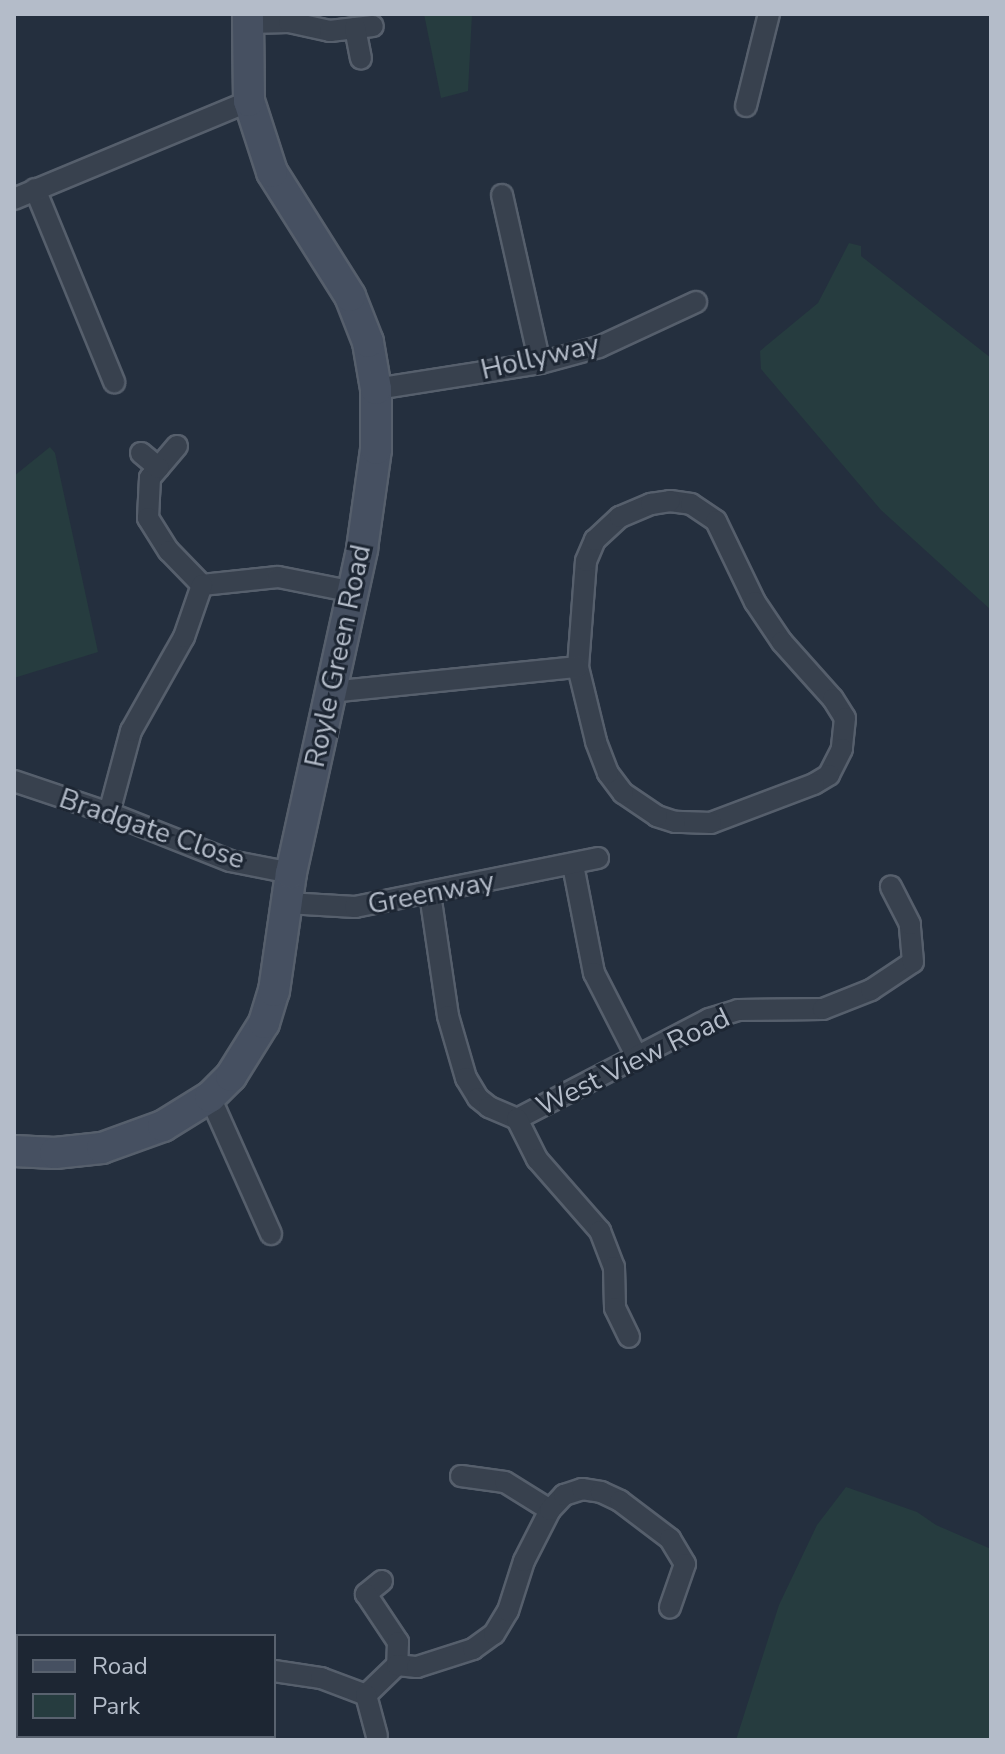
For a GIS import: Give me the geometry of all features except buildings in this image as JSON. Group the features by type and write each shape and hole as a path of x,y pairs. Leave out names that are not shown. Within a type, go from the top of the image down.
{"main road":[{"name":"Royle Green Road","path":"14,1151 55,1153 102,1148 163,1126 210,1097 231,1076 264,1023 274,991 291,873 354,592 376,449 376,389 368,342 350,296 272,172 249,101 248,19"}],"street":[{"path":"746,106 769,14"},
{"path":"248,19 289,22 330,31 364,27 361,58"},
{"path":"14,199 249,101"},
{"path":"35,189 114,382"},
{"path":"502,195 540,363"},
{"name":"Hollyway","path":"376,389 540,363 599,347 696,302"},
{"path":"177,446 150,478 148,518 169,551 202,585"},
{"path":"141,453 159,468"},
{"path":"670,501 691,504 716,521 755,602 782,642 845,718 842,749 829,775 814,784 711,823 675,822 639,805 608,773 596,741 578,667 586,561 595,540 620,517 651,504 670,501"},
{"path":"202,585 278,577 354,592"},
{"path":"109,813 131,731 184,637 202,585"},
{"path":"330,692 578,667"},
{"name":"Bradgate Close","path":"14,781 109,813 230,861 291,873"},
{"name":"Greenway","path":"287,903 355,907 598,858"},
{"path":"573,865 594,973 636,1055"},
{"name":"West View Road","path":"430,894 448,1016 466,1078 478,1098 489,1107 517,1119 709,1019 738,1010 823,1009 871,990 913,962 910,924 891,887"},
{"path":"210,1097 271,1234"},
{"path":"517,1119 537,1159 600,1231 614,1267 615,1308 629,1337"},
{"path":"461,1476 505,1482 550,1510"},
{"path":"397,1665 417,1667 438,1661 473,1649 494,1634 508,1611 524,1561 550,1510 564,1495 582,1489 601,1492 620,1501 670,1539 685,1564 670,1607"},
{"path":"366,1695 397,1665 398,1642 366,1594 382,1581"},
{"path":"276,1671 321,1678 366,1695"},
{"path":"366,1695 377,1736"}],"green space":[{"path":"424,14 472,14 468,91 441,98"},
{"path":"849,243 861,246 861,256 991,358 991,610 881,510 761,369 760,351 818,303"},
{"path":"50,447 55,453 98,652 14,678 14,476"},
{"path":"846,1487 917,1512 936,1525 991,1549 991,1740 736,1740 779,1605 817,1525"}]}
